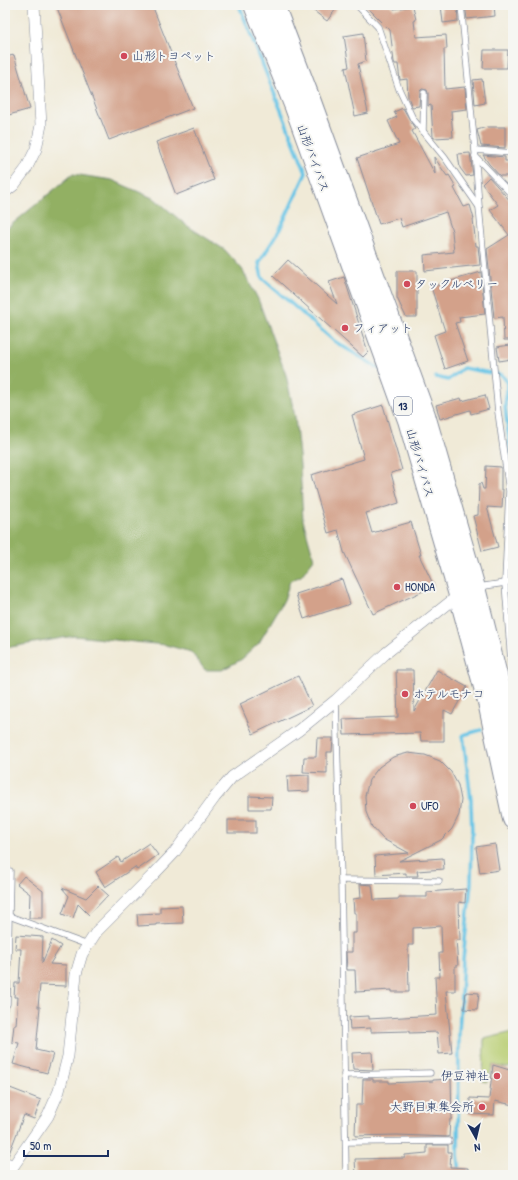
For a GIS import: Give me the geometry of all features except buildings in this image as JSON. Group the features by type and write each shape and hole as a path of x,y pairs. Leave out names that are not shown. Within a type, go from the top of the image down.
{"highway":[{"name":"山形バイパス","path":"254,5 295,107 408,420 505,707 513,748"},
{"name":"山形バイパス","path":"274,5 314,109 425,415 467,591 488,702 513,819"}],"street":[{"path":"5,192 14,185 26,169 36,149 42,126 34,5"},
{"path":"12,1169 48,1116 59,1091 68,1056 76,974 82,954 97,931 174,853 215,797 232,777 299,730 336,700 386,653 467,591"}],"lane":[{"path":"357,5 378,26 399,89 413,119 444,158 479,207"},
{"path":"461,5 494,369 509,491 504,583 510,660 513,671"},
{"path":"423,131 424,94"},
{"path":"474,150 513,153"},
{"path":"475,156 513,196"},
{"path":"467,591 513,580"},
{"path":"336,700 341,880 346,1175"},
{"path":"5,1007 7,1004 10,871"},
{"path":"341,880 439,881"},
{"path":"9,916 88,945"},
{"path":"344,1075 430,1073"},
{"path":"346,1142 449,1141"}],"green space":[{"path":"73,174 112,180 155,199 186,225 225,250 242,269 258,299 286,375 295,417 300,465 303,520 314,559 301,576 290,581 284,600 259,643 242,659 222,670 205,670 191,652 166,645 74,636 5,648 5,230"},
{"path":"513,1032 513,1067 506,1068 493,1065 487,1082 483,1081 484,1039"}],"waterway":[{"path":"239,5 306,173 279,231 259,263 262,278 334,341 380,369"},
{"path":"436,377 448,380 463,368 502,375 508,383 505,405 513,477"},
{"path":"460,1175 458,1154 459,1034 463,959 471,883 472,836 471,800 463,735 481,730"}],"place":[{"name":"山形トヨペット","path":"124,56"},
{"name":"タックルベリー","path":"407,284"},
{"name":"フィアット","path":"345,328"},
{"name":"HONDA","path":"397,587"},
{"name":"ホテルモナコ","path":"405,694"},
{"name":"UFO","path":"413,806"},
{"name":"伊豆神社","path":"497,1076"},
{"name":"大野目東集会所","path":"482,1107"}]}
